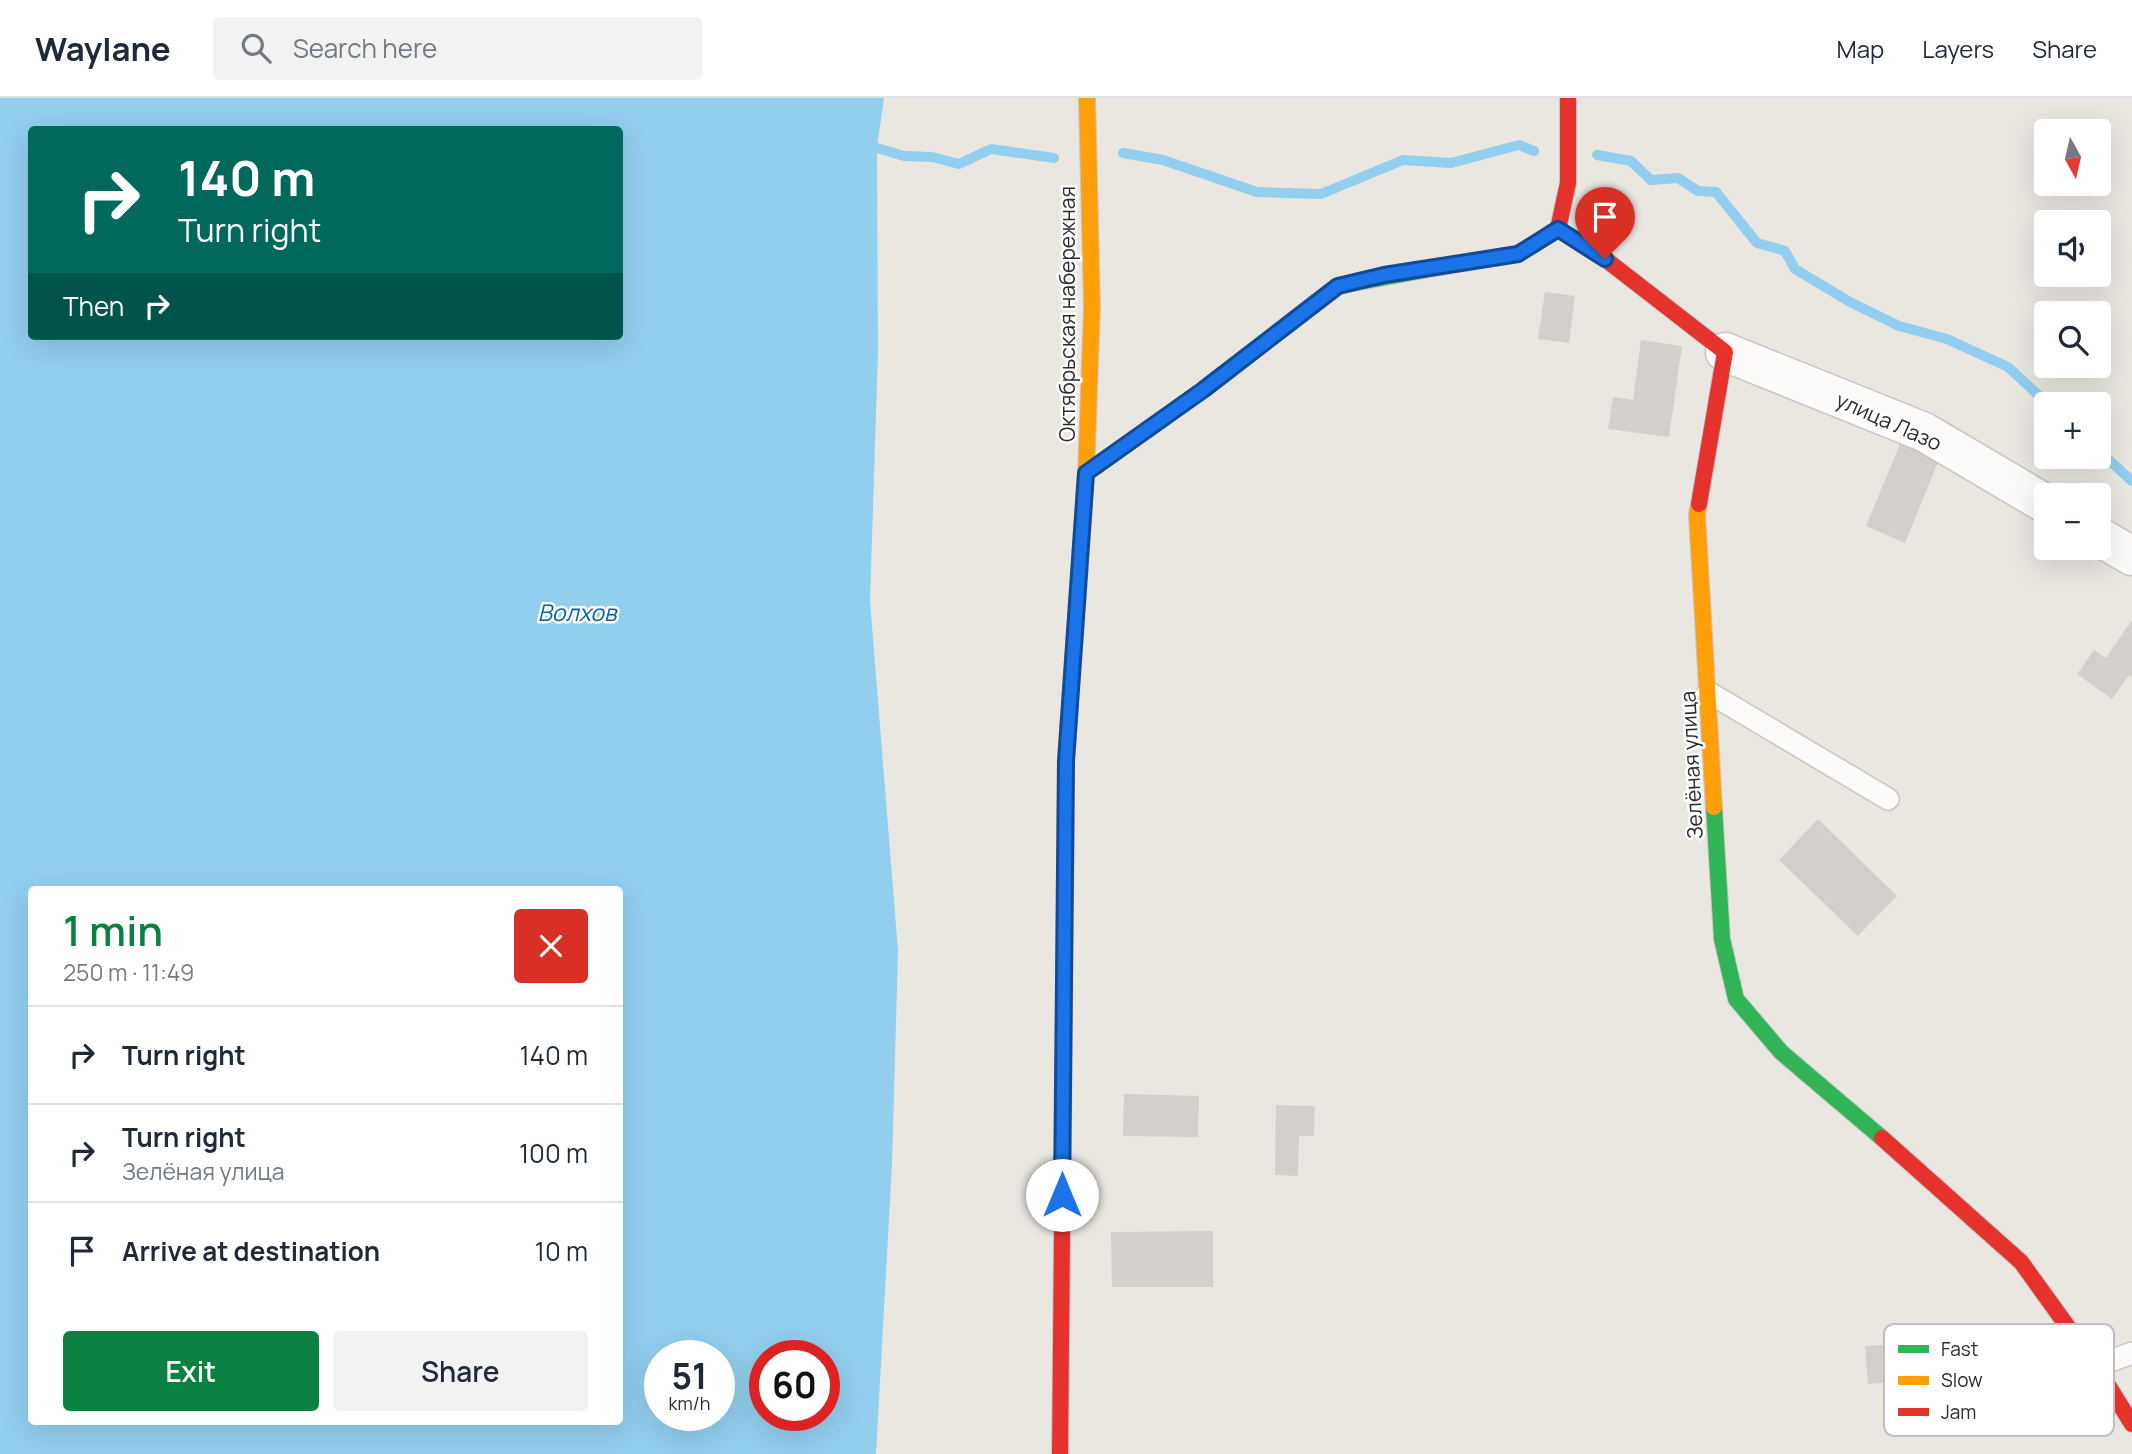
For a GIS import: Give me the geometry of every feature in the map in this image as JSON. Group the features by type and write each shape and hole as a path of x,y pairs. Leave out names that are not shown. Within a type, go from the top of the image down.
{"street":[{"name":"Октябрьская набережная","path":"1060,1454 1066,761 1086,473 1092,307 1087,98"},
{"path":"1086,473 1203,390 1338,286 1384,275 1518,254 1558,229 1569,183 1568,98"},
{"path":"1558,229 1605,259 1725,352"},
{"name":"улица Лазо","path":"1725,352 1924,432 2034,497"},
{"name":"Зелёная улица","path":"1725,352 1697,516 1722,939 1736,999 1781,1052 2021,1262 2066,1324"},
{"path":"2111,543 2132,555"},
{"name":"Зелёная улица","path":"2114,1395 2132,1424"}],"lane":[{"path":"1708,692 1888,799"},
{"path":"2114,1360 2132,1353"}],"water":[{"name":"Волхов","path":"0,98 884,98 877,148 878,351 870,601 898,951 892,1164 876,1454 0,1454"}],"building":[{"path":"1545,292 1575,296 1569,343 1538,339"},
{"path":"1641,340 1682,346 1669,437 1608,429 1613,397 1633,400"},
{"path":"1900,444 1939,460 1905,543 1866,526"},
{"path":"2132,620 2132,678 2129,675 2112,699 2077,674 2094,650 2106,658"},
{"path":"1818,819 1897,896 1858,936 1779,860"},
{"path":"1124,1094 1199,1096 1198,1137 1123,1136"},
{"path":"1276,1105 1315,1106 1314,1136 1299,1136 1298,1176 1275,1175"},
{"path":"1213,1231 1213,1287 1112,1287 1111,1232"},
{"path":"1884,1345 1884,1383 1868,1384 1865,1346"}],"waterway":[{"path":"1123,153 1163,160 1257,192 1321,194 1403,160 1451,163 1519,145 1534,151"},
{"path":"877,148 904,156 932,157 959,164 991,149 1054,158"},
{"path":"1597,155 1631,161 1651,180 1678,178 1698,191 1716,192 1757,243 1785,251 1795,269 1850,302 1899,326 1947,339 2008,367 2035,392"},
{"path":"2111,462 2132,481"}],"traffic: fast":[{"path":"1086,473 1203,390 1337,286 1457,264"},
{"path":"1065,906 1066,761 1078,592"},
{"path":"1714,807 1722,939 1736,999 1781,1052 1882,1138"}],"traffic: slow":[{"path":"1078,592 1086,473 1092,307 1087,98"},
{"path":"1699,504 1697,515 1714,807"}],"traffic: jam":[{"path":"1568,98 1568,183 1558,229 1605,259 1725,352 1699,504"},
{"path":"1457,264 1518,254 1558,229"},
{"path":"1060,1454 1065,906"},
{"path":"1882,1138 2021,1262 2066,1324"},
{"path":"2114,1395 2132,1424"}],"route":[{"path":"1062,1195 1066,761 1086,473 1203,390 1338,286 1384,275 1518,254 1558,229 1605,259"}]}
